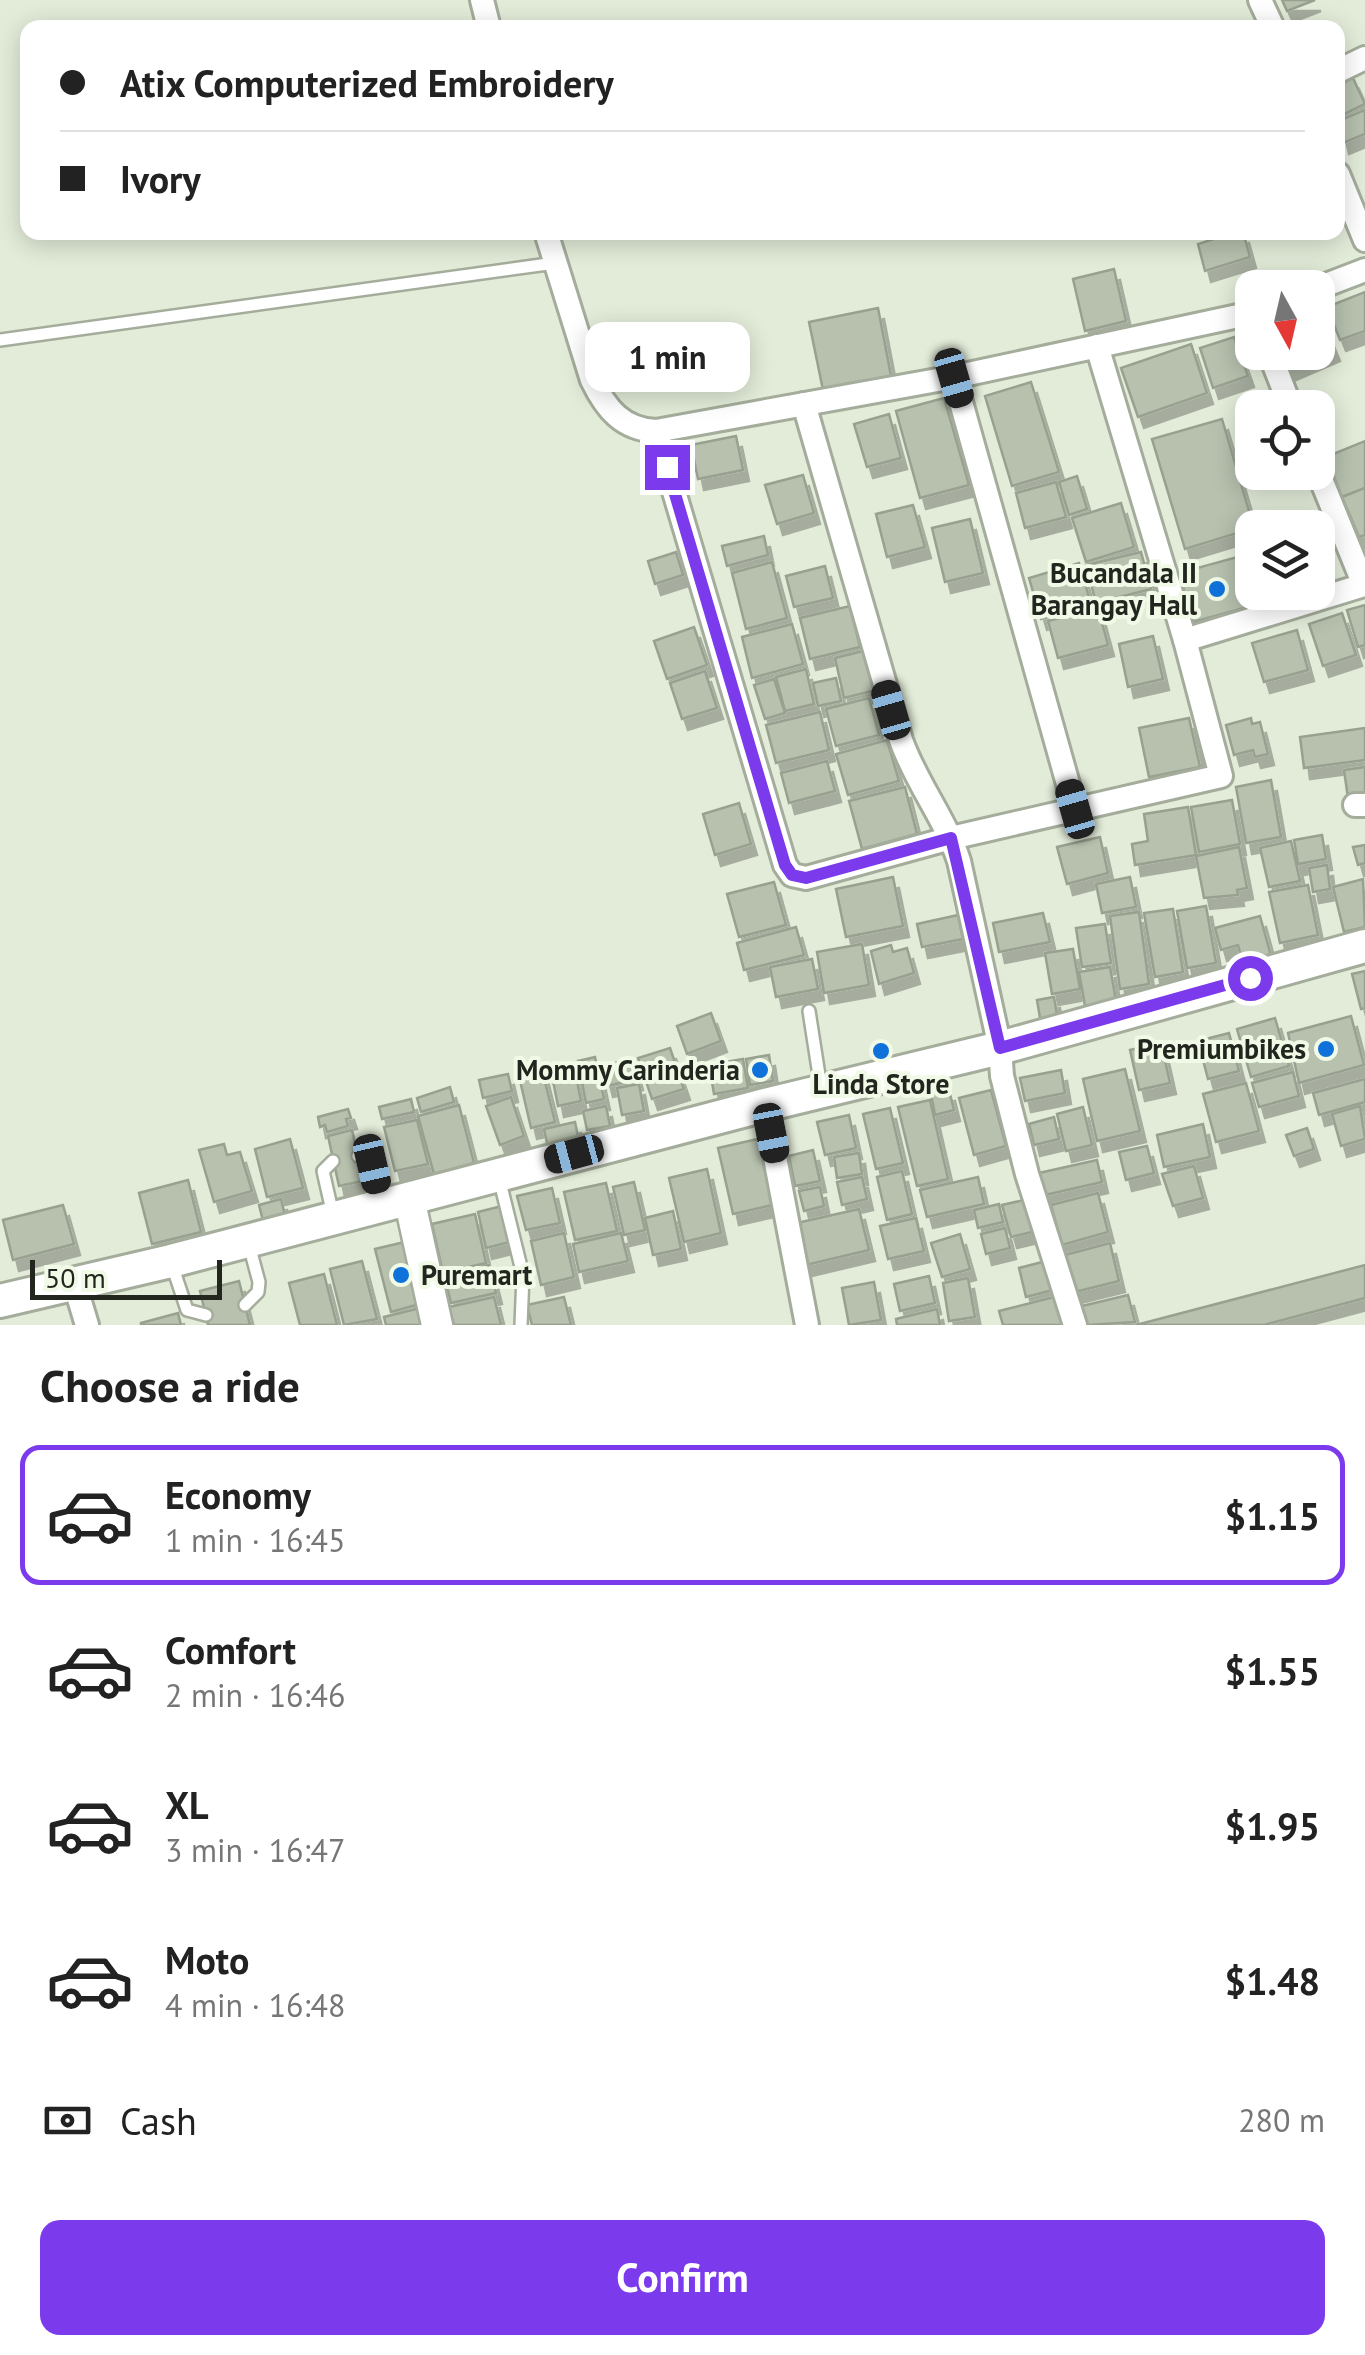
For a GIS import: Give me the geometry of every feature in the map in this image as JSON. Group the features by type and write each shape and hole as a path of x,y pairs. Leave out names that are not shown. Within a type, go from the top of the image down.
{"main road":[{"path":"0,1301 248,1242 498,1174 1000,1048 1365,946"}],"street":[{"path":"1345,191 1365,240"},
{"path":"548,240 602,401 627,425 656,431 954,378 1235,317"},
{"path":"1335,281 1365,270"},
{"path":"656,431 785,865 792,875 806,878 951,838 1221,776 1186,640 1097,346"},
{"path":"954,378 1075,809"},
{"path":"804,404 900,740 910,766 951,838 1000,1048 1002,1076 1027,1174 1075,1325"},
{"path":"1186,640 1364,584 1325,490"},
{"path":"766,1105 807,1325"},
{"path":"396,1202 437,1325"},
{"path":"74,1282 87,1325"}],"lane":[{"path":"0,340 555,262"},
{"path":"810,1012 822,1092"},
{"path":"358,1156 364,1155 372,1164 396,1202"},
{"path":"333,1161 323,1171 333,1218"},
{"path":"498,1174 523,1275 521,1325"},
{"path":"244,1305 258,1292 259,1282 248,1242"},
{"path":"171,1261 187,1310 206,1315"}],"building":[{"path":"1282,0 1315,0 1287,11"},
{"path":"1353,78 1365,104 1345,114 1345,82"},
{"path":"1365,110 1365,134 1345,142 1345,118"},
{"path":"1245,240 1250,257 1205,271 1198,244"},
{"path":"1114,269 1126,321 1085,331 1073,279"},
{"path":"1365,292 1365,331 1340,340 1335,327 1335,304"},
{"path":"878,308 891,376 823,390 809,322"},
{"path":"1234,337 1235,370 1246,370 1248,376 1213,388 1200,348"},
{"path":"1191,344 1207,393 1138,417 1121,368"},
{"path":"1031,382 1059,472 1012,486 985,396"},
{"path":"944,398 969,485 920,498 896,411"},
{"path":"889,414 901,458 867,467 854,424"},
{"path":"1222,419 1235,463 1235,490 1243,490 1249,510 1235,510 1235,534 1185,549 1152,439"},
{"path":"736,436 743,470 698,479 691,445"},
{"path":"1365,441 1365,488 1342,497 1335,480 1335,453"},
{"path":"803,475 814,513 777,524 765,485"},
{"path":"1077,476 1087,509 1069,515 1059,482"},
{"path":"1056,482 1066,517 1025,528 1016,493"},
{"path":"1365,488 1365,535 1359,537 1342,497"},
{"path":"1121,503 1134,547 1086,562 1072,518"},
{"path":"913,505 925,547 887,557 876,514"},
{"path":"970,519 983,573 945,582 932,528"},
{"path":"764,536 768,555 727,566 722,546"},
{"path":"676,552 683,575 655,584 648,561"},
{"path":"1141,552 1151,589 1096,603 1086,565"},
{"name":"Bucandala II Barangay Hall","path":"1235,558 1237,610 1193,622 1179,573"},
{"path":"772,562 787,618 746,629 732,573"},
{"path":"1079,563 1091,604 1041,619 1029,578"},
{"path":"825,566 833,598 794,607 786,576"},
{"path":"1365,605 1365,645 1358,647 1347,610"},
{"path":"850,606 860,647 810,659 800,618"},
{"path":"1098,608 1108,645 1058,658 1048,621"},
{"path":"1342,613 1356,655 1323,666 1309,624"},
{"path":"792,624 803,664 752,678 742,637"},
{"path":"694,627 707,665 667,679 654,641"},
{"path":"1297,630 1308,670 1264,682 1252,643"},
{"path":"1153,636 1163,679 1128,687 1119,644"},
{"path":"867,650 876,690 844,698 835,658"},
{"path":"806,669 814,704 785,711 776,677"},
{"path":"705,671 717,708 682,719 670,683"},
{"path":"836,678 841,701 818,706 813,683"},
{"path":"774,679 785,713 765,719 754,685"},
{"path":"869,698 879,735 836,746 826,709"},
{"path":"820,712 829,750 776,763 766,725"},
{"path":"1189,718 1200,767 1149,777 1139,728"},
{"path":"1251,718 1252,724 1260,722 1268,754 1255,757 1253,750 1234,755 1226,725"},
{"path":"1365,728 1365,760 1304,768 1300,737"},
{"path":"887,740 899,781 848,795 836,754"},
{"path":"827,761 835,791 789,803 781,773"},
{"path":"1365,767 1365,796 1348,798 1344,770"},
{"path":"1271,780 1281,837 1246,843 1236,787"},
{"path":"905,787 917,834 862,849 849,801"},
{"path":"1232,800 1240,844 1199,852 1191,807"},
{"path":"739,803 751,844 715,855 703,814"},
{"path":"1188,807 1196,855 1135,865 1132,844 1148,841 1144,814"},
{"path":"1322,835 1326,859 1298,864 1294,840"},
{"path":"1100,837 1108,873 1067,884 1057,847"},
{"path":"1291,841 1300,881 1269,887 1260,848"},
{"path":"1365,845 1365,863 1358,865 1353,847"},
{"path":"1239,847 1247,888 1237,890 1238,895 1204,898 1196,856"},
{"path":"1327,865 1330,889 1313,892 1309,868"},
{"path":"893,877 903,926 846,937 836,889"},
{"path":"1130,877 1136,907 1102,913 1096,884"},
{"path":"1363,879 1365,927 1344,932 1333,887"},
{"path":"774,882 786,925 739,937 727,894"},
{"path":"1308,885 1318,935 1280,943 1269,892"},
{"path":"1206,906 1216,963 1187,968 1177,911"},
{"path":"1173,909 1183,972 1155,977 1144,913"},
{"path":"1139,912 1149,984 1120,989 1110,916"},
{"path":"1043,913 1050,942 999,952 993,923"},
{"path":"958,915 963,939 922,947 917,924"},
{"path":"1260,916 1271,956 1243,963 1238,945 1221,950 1215,928"},
{"path":"1105,924 1111,963 1082,967 1076,928"},
{"path":"796,927 804,955 744,970 737,943"},
{"path":"862,944 869,985 824,993 817,952"},
{"path":"891,945 893,952 907,948 914,973 879,984 871,951"},
{"path":"1073,949 1080,989 1052,994 1045,953"},
{"path":"812,959 818,989 776,997 770,967"},
{"path":"1110,967 1116,1001 1085,1006 1079,972"},
{"path":"1365,971 1365,1008 1361,1009 1352,974"},
{"path":"1054,997 1058,1021 1041,1024 1037,1000"},
{"path":"711,1013 721,1041 687,1054 677,1026"},
{"name":"Premiumbikes","path":"1351,1016 1364,1065 1299,1083 1288,1033"},
{"path":"1275,1018 1289,1066 1251,1077 1237,1029"},
{"path":"1229,1033 1239,1071 1208,1079 1198,1041"},
{"path":"1161,1043 1170,1083 1139,1090 1130,1050"},
{"path":"670,1048 684,1089 652,1099 638,1058"},
{"name":"Mommy Carinderia","path":"769,1055 773,1081 750,1085 746,1059"},
{"path":"595,1057 604,1099 586,1103 578,1061"},
{"path":"632,1059 637,1079 607,1086 602,1066"},
{"path":"743,1059 748,1088 714,1094 709,1065"},
{"path":"541,1066 555,1122 531,1128 518,1072"},
{"path":"1125,1069 1140,1131 1097,1141 1083,1079"},
{"path":"1061,1070 1065,1093 1025,1101 1020,1078"},
{"path":"575,1071 581,1101 558,1106 552,1076"},
{"path":"1293,1072 1299,1096 1259,1107 1252,1083"},
{"path":"508,1074 512,1091 483,1098 479,1080"},
{"path":"1365,1079 1365,1102 1319,1115 1313,1093"},
{"path":"1246,1083 1259,1131 1216,1142 1203,1094"},
{"path":"639,1084 644,1111 622,1115 617,1088"},
{"path":"450,1087 454,1102 421,1112 417,1098"},
{"path":"949,1090 954,1110 935,1115 931,1094"},
{"path":"991,1090 1006,1146 974,1155 959,1098"},
{"path":"511,1097 524,1136 500,1145 486,1106"},
{"path":"411,1099 414,1112 382,1119 379,1107"},
{"path":"930,1100 948,1179 917,1186 898,1107"},
{"path":"459,1105 474,1163 434,1174 418,1116"},
{"path":"606,1106 610,1126 587,1130 583,1111"},
{"path":"1360,1106 1365,1139 1341,1146 1332,1114"},
{"path":"1083,1107 1092,1145 1066,1151 1057,1114"},
{"path":"890,1108 903,1163 876,1169 863,1114"},
{"path":"348,1109 348,1126 327,1132 325,1125 320,1127 318,1117"},
{"path":"849,1115 856,1148 825,1155 817,1122"},
{"path":"1054,1117 1059,1139 1034,1145 1029,1124"},
{"path":"417,1120 428,1164 395,1171 384,1127"},
{"path":"575,1122 579,1141 548,1148 544,1129"},
{"path":"1203,1124 1210,1157 1164,1167 1157,1135"},
{"path":"1307,1128 1314,1149 1294,1156 1286,1135"},
{"path":"352,1130 363,1181 339,1186 328,1136"},
{"path":"762,1138 777,1204 733,1214 718,1148"},
{"path":"290,1139 303,1188 267,1197 255,1149"},
{"path":"224,1144 227,1155 240,1152 252,1191 214,1202 199,1150"},
{"path":"1147,1146 1154,1173 1126,1180 1119,1152"},
{"path":"813,1150 820,1181 795,1186 789,1156"},
{"path":"859,1153 862,1174 837,1178 834,1157"},
{"path":"1097,1160 1102,1182 1045,1195 1039,1173"},
{"path":"1194,1166 1203,1198 1173,1206 1162,1174"},
{"path":"707,1169 721,1233 684,1242 669,1178"},
{"path":"902,1171 912,1214 887,1220 877,1177"},
{"path":"862,1177 867,1199 842,1205 837,1182"},
{"path":"978,1177 984,1204 927,1217 920,1190"},
{"path":"188,1180 201,1232 152,1244 139,1193"},
{"path":"634,1182 645,1230 624,1235 613,1187"},
{"path":"606,1183 617,1231 575,1240 564,1192"},
{"path":"820,1187 824,1206 804,1211 799,1191"},
{"path":"552,1188 560,1223 526,1230 517,1196"},
{"path":"1098,1193 1108,1232 1062,1245 1051,1205"},
{"path":"281,1199 285,1215 263,1221 259,1205"},
{"path":"1024,1200 1032,1232 1011,1237 1002,1205"},
{"path":"999,1204 1003,1222 978,1228 974,1210"},
{"path":"63,1205 74,1244 13,1260 3,1220"},
{"path":"502,1206 510,1242 486,1248 478,1212"},
{"path":"859,1209 869,1250 806,1265 797,1223"},
{"path":"673,1211 681,1249 653,1255 645,1218"},
{"path":"475,1214 486,1263 443,1273 432,1224"},
{"path":"916,1218 924,1251 888,1259 880,1226"},
{"path":"1005,1228 1010,1248 986,1254 981,1234"},
{"path":"564,1233 574,1277 541,1285 531,1241"},
{"path":"621,1233 628,1261 579,1272 573,1244"},
{"path":"960,1234 970,1269 942,1277 931,1243"},
{"name":"Puremart","path":"413,1240 427,1302 391,1312 375,1249"},
{"path":"1110,1243 1119,1281 1075,1292 1065,1255"},
{"path":"362,1261 377,1319 344,1325 330,1269"},
{"path":"1046,1261 1053,1290 1026,1297 1019,1268"},
{"path":"489,1265 496,1293 451,1303 444,1275"},
{"path":"1365,1265 1365,1298 1264,1325 1136,1325"},
{"path":"324,1274 337,1325 300,1325 289,1283"},
{"path":"929,1276 935,1303 900,1311 894,1284"},
{"path":"968,1278 975,1317 949,1321 943,1283"},
{"path":"239,1281 250,1325 208,1325 200,1291"},
{"path":"874,1282 881,1320 849,1325 842,1288"},
{"path":"1062,1295 1069,1325 1003,1325 999,1311"},
{"path":"1128,1295 1135,1322 1087,1325 1082,1306"},
{"path":"494,1297 501,1325 454,1325 449,1307"},
{"path":"564,1297 571,1325 532,1325 527,1305"},
{"path":"424,1307 429,1325 386,1325 384,1317"},
{"path":"937,1309 940,1325 897,1325 896,1319"},
{"path":"178,1313 181,1325 141,1325 141,1323"}],"place":[{"name":"Bucandala II Barangay Hall","path":"1217,589"},
{"name":"Premiumbikes","path":"1326,1049"},
{"name":"Linda Store","path":"881,1051"},
{"name":"Mommy Carinderia","path":"760,1070"},
{"name":"Puremart","path":"401,1275"}],"route":[{"path":"667,467 785,865 792,875 806,878 951,838 1000,1048 1250,978"}]}
